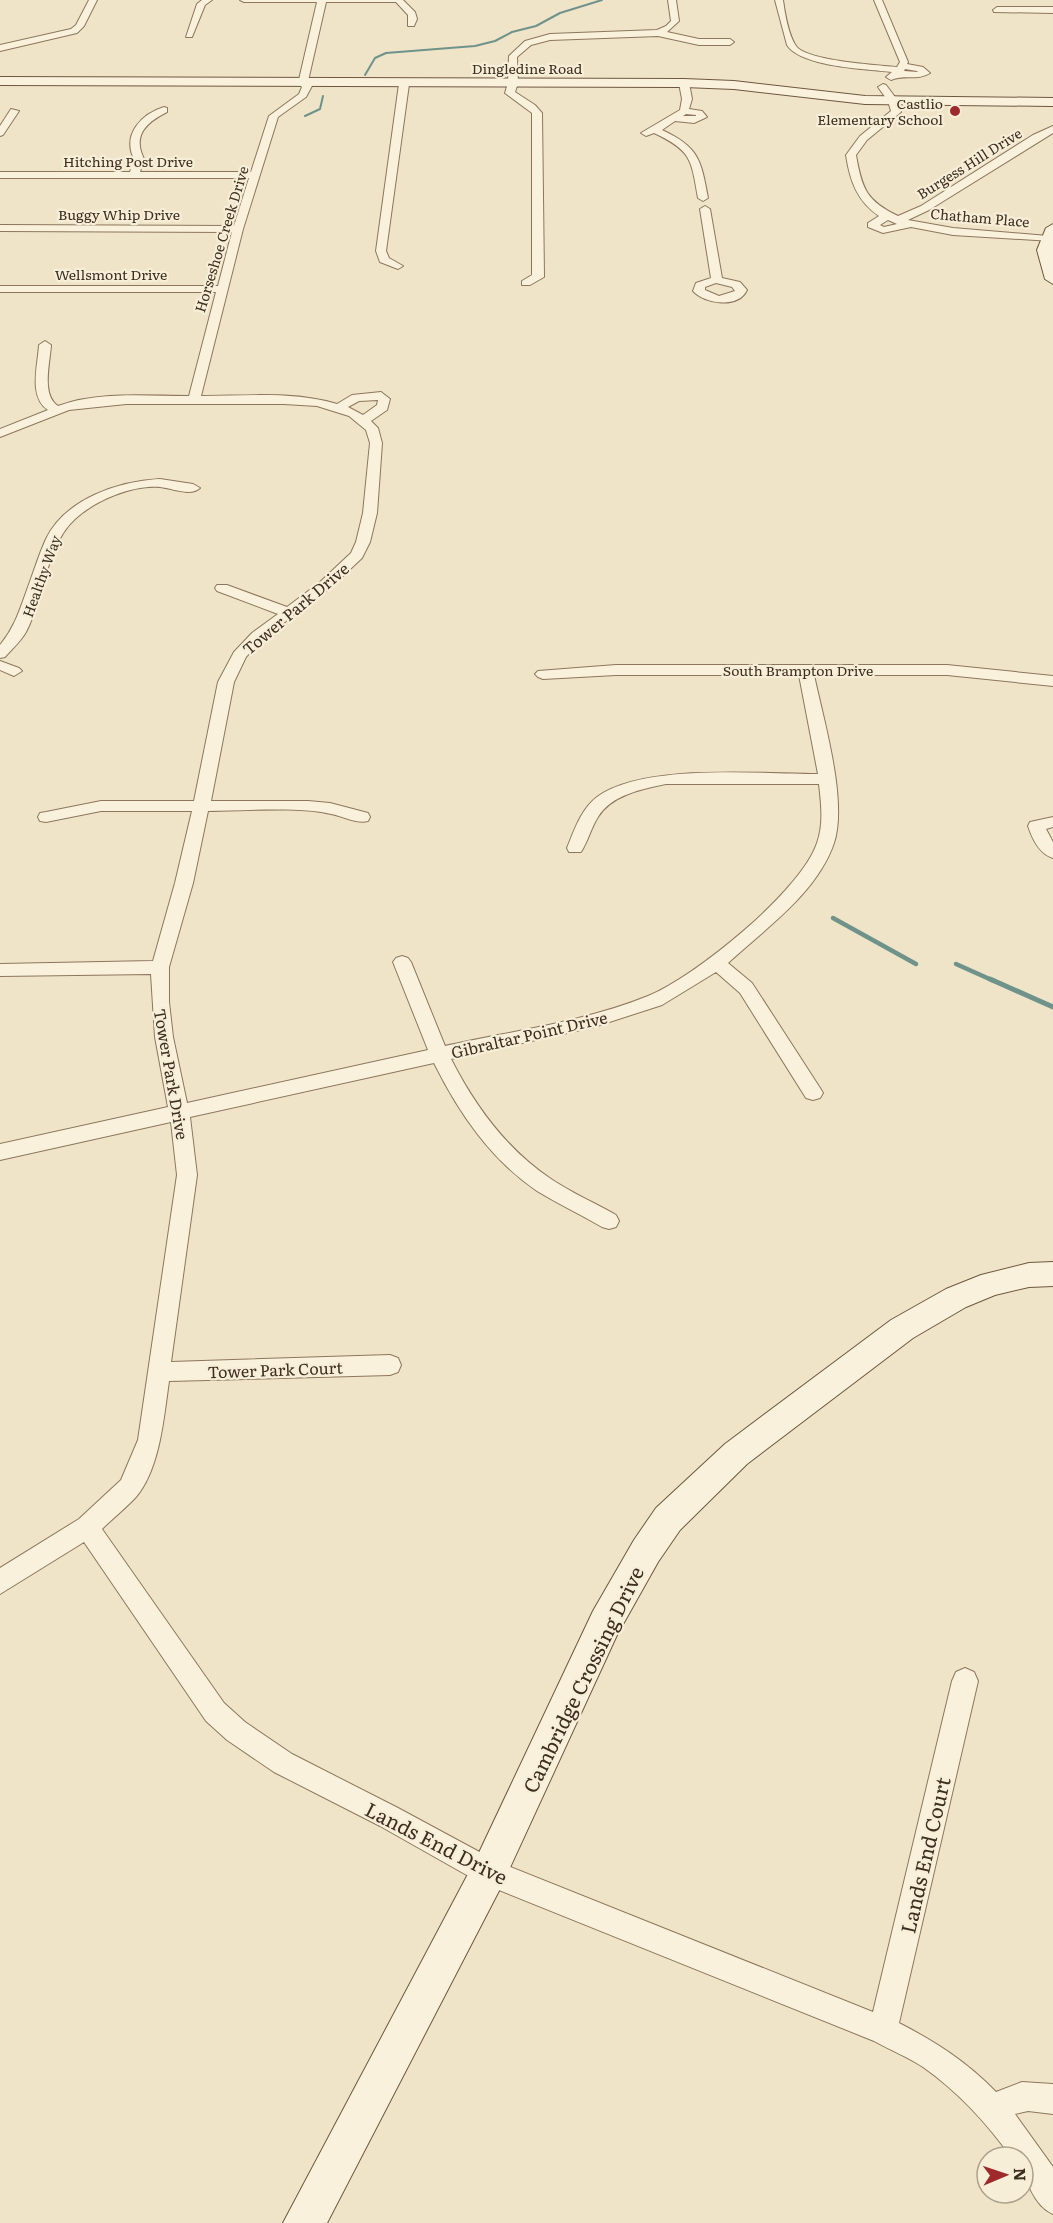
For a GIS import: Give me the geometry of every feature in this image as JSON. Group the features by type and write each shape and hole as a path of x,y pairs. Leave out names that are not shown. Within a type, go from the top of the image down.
{"street":[{"path":"0,48 74,31 80,26 93,0"},
{"path":"183,38 201,4 208,0"},
{"path":"244,0 398,0 412,14 411,24"},
{"path":"303,84 322,0"},
{"path":"658,33 669,28 675,21 672,0"},
{"path":"779,0 791,44 797,51 807,55 799,58 800,62 810,64 826,60 899,70"},
{"path":"878,0 904,62 899,70 884,82 883,87 877,93 882,111 888,118 896,112 893,101 883,87"},
{"path":"1039,0 1049,10 1053,23"},
{"path":"997,10 1049,10"},
{"path":"526,283 538,278 537,113 515,99 510,93 513,83 513,56 528,43 563,36 658,33 699,42 730,42"},
{"name":"Dingledine Road","path":"0,81 303,84 684,83 734,85 878,101 1053,102"},
{"path":"643,134 655,130 684,111 687,99 684,83"},
{"name":"Horseshoe Creek Drive","path":"194,400 238,229 274,116 303,95 303,84"},
{"path":"398,266 384,260 381,251 404,84"},
{"path":"134,174 140,159 134,149 134,141 146,119 164,110"},
{"path":"0,133 14,111"},
{"path":"674,118 694,120 702,117 699,113 684,111"},
{"name":"Chatham Place","path":"888,118 860,141 851,154 864,196 870,204 910,224 945,231 1051,237"},
{"name":"Burgess Hill Drive","path":"894,218 925,208 1036,137 1053,129"},
{"path":"655,130 687,146 692,152 699,204 717,280"},
{"name":"Hitching Post Drive","path":"0,175 256,175"},
{"path":"699,204 716,203"},
{"name":"Chatham Place","path":"894,218 872,225 879,230 887,230 910,224"},
{"name":"Buggy Whip Drive","path":"0,228 238,229"},
{"path":"1051,237 1044,250 1053,279"},
{"name":"Wellsmont Drive","path":"0,289 222,289"},
{"path":"45,345 42,394 47,404 56,410"},
{"path":"0,434 56,410 88,403 304,400 340,407 364,420 383,407 384,399 381,396 356,398 340,407"},
{"name":"Tower Park Drive","path":"0,1582 87,1527 129,1488 141,1464 149,1440 187,1175 179,1111 164,1037 160,1002 160,968 183,883 214,749 226,682 239,656 286,612 332,578 357,555 363,542 370,513 376,443 372,429 364,420"},
{"name":"Healthy Way","path":"0,654 19,632 53,538 70,516 99,498 138,484 160,483 193,488"},
{"path":"222,588 286,612"},
{"name":"South Brampton Drive","path":"543,674 616,670 947,670 1053,681"},
{"name":"Gibraltar Point Drive","path":"0,1152 594,1020 639,1006 674,991 717,963 791,896 812,870 826,842 830,812 806,670"},
{"path":"575,848 598,804 632,788 649,783 666,779 826,779"},
{"path":"46,817 101,806 308,806 330,808 362,817"},
{"path":"1053,822 1036,826 1041,839 1053,852"},
{"path":"402,962 437,1055 464,1104 501,1150 537,1180 609,1221"},
{"path":"717,963 746,988 813,1093"},
{"path":"0,970 160,968"},
{"name":"Cambridge Crossing Drive","path":"311,2220 489,1872 605,1623 646,1551 668,1519 736,1454 902,1329 956,1298 991,1284 1029,1275 1053,1274"},
{"name":"Tower Park Court","path":"159,1372 390,1365"},
{"name":"Lands End Drive","path":"87,1527 215,1712 236,1731 283,1763 389,1817 489,1872 883,2030 934,2057 993,2109 1052,2193"},
{"name":"Lands End Court","path":"883,2030 965,1681"},
{"path":"993,2109 1017,2096 1032,2094 1053,2099"}],"waterway":[{"path":"365,75 375,58 386,53 475,46 495,41 512,32 536,26 560,13 602,0"},
{"path":"305,116 320,109 323,96"},
{"path":"833,918 916,964"},
{"path":"956,964 994,981"},
{"path":"990,979 1053,1007"}],"place":[{"name":"Castlio Elementary School","path":"955,111"}]}
